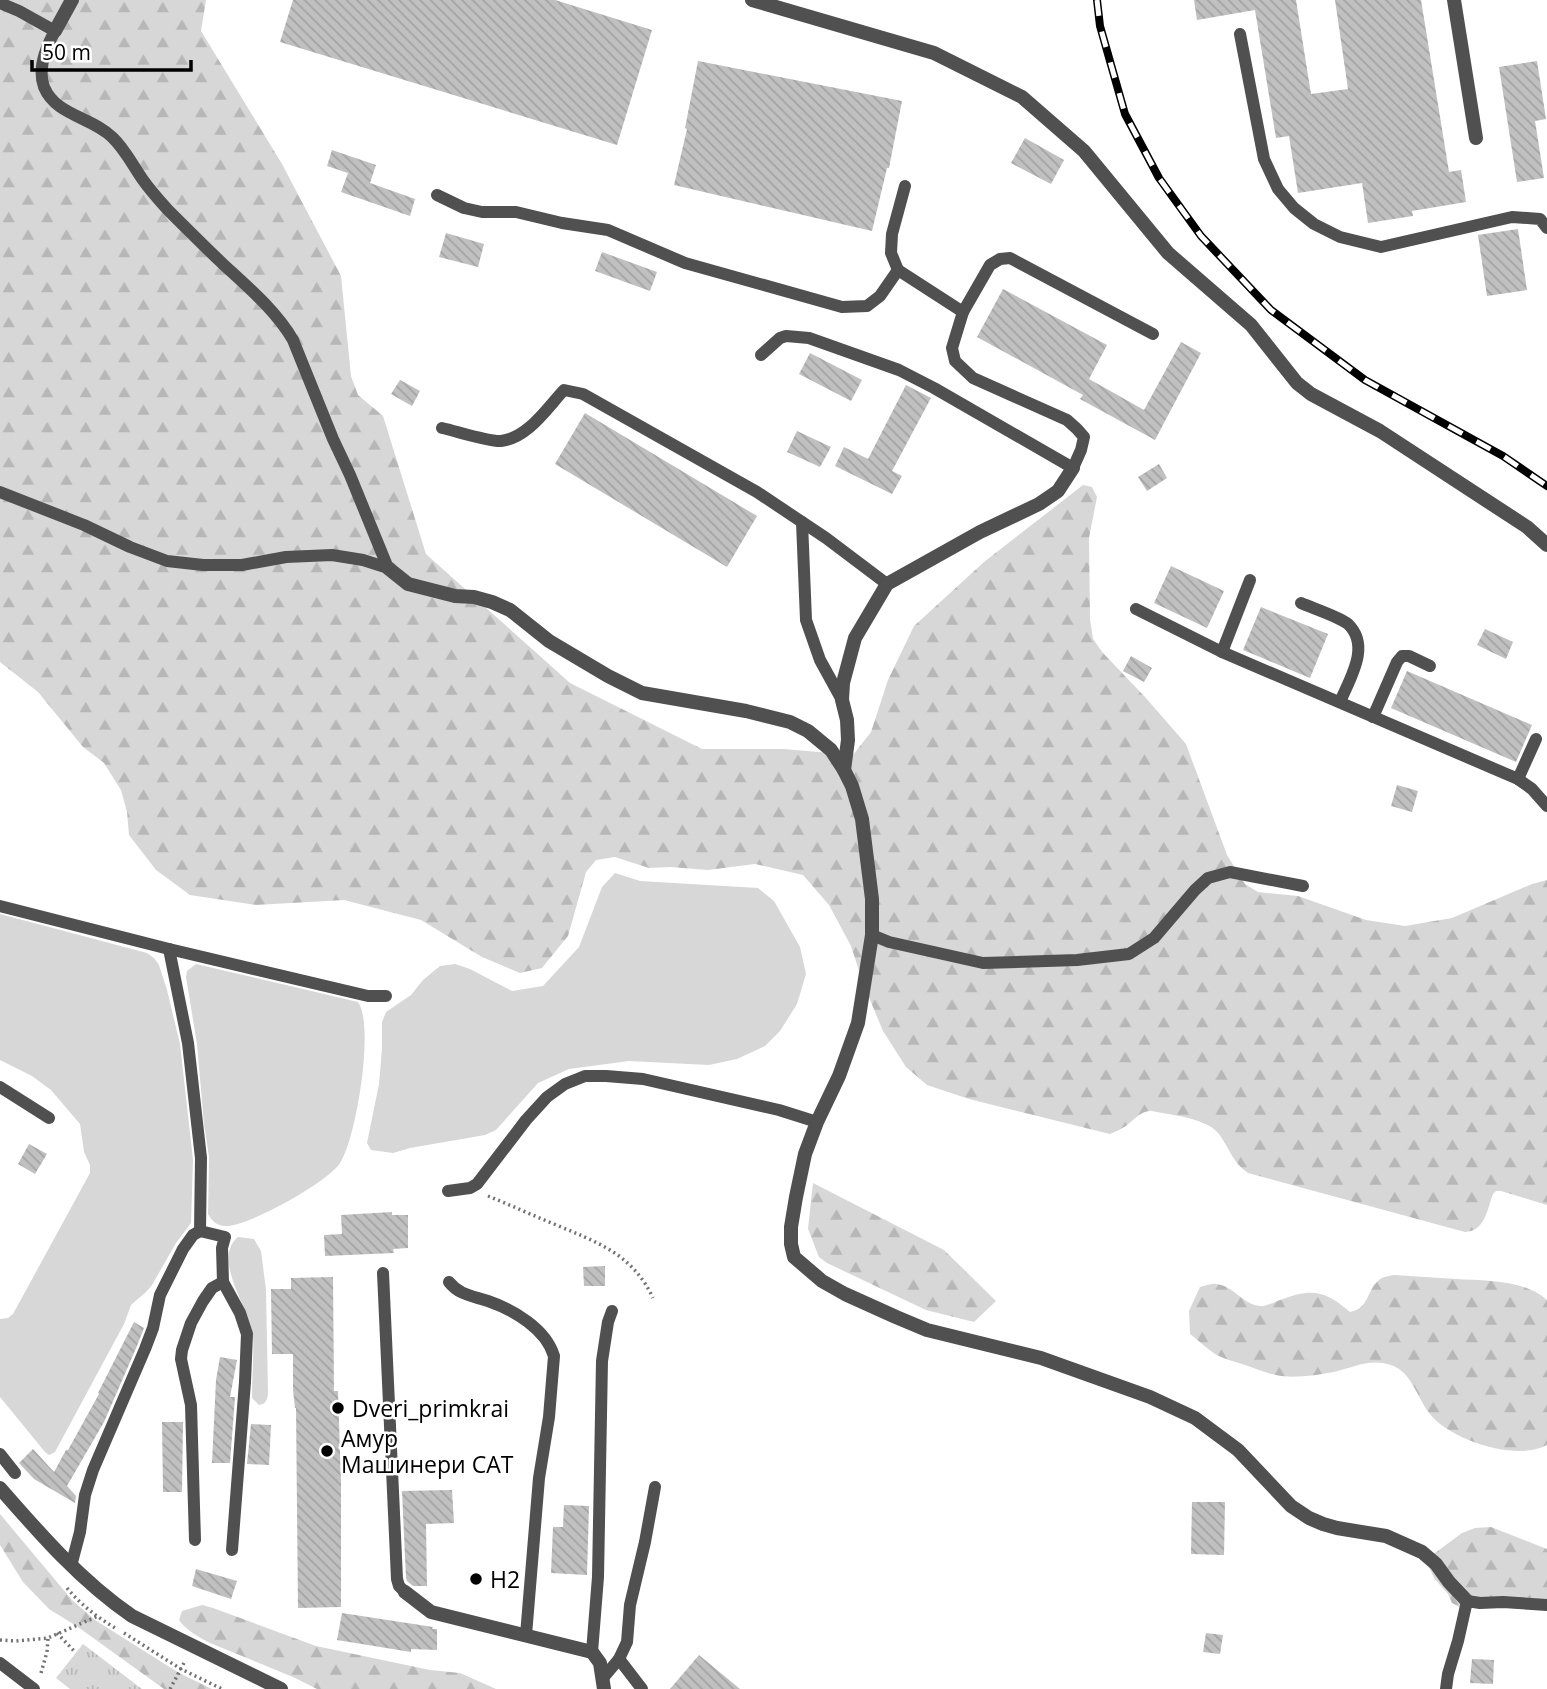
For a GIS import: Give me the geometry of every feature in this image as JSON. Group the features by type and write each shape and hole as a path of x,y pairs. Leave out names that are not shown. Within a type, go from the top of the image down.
{"street":[{"path":"55,31 72,0"},
{"path":"752,0 934,52 1022,97 1084,151 1168,253 1251,325 1297,383 1311,394 1391,438 1527,527 1547,545"},
{"path":"1454,0 1476,138"},
{"path":"844,770 848,740 842,683 855,638 887,584 980,532 1039,504 1058,491 1073,468"},
{"path":"388,568 408,584 455,596 474,597 510,610 567,652 642,693 746,711 790,722 808,731 831,750 844,770 862,819 872,899 872,935 858,1023 839,1076 805,1154 791,1227 794,1257 822,1281 845,1294 927,1330 1041,1358 1150,1397 1195,1418 1238,1450 1291,1506 1323,1524 1386,1536 1422,1552 1436,1564 1467,1601"},
{"path":"0,1488 71,1566 114,1604 192,1647 281,1689"},
{"path":"405,1592 431,1612 592,1652 600,1663 604,1684"}],"lane":[{"path":"0,3 55,31 44,56 41,75 45,89 61,107 111,136 167,208 250,288 285,326 388,568"},
{"path":"1240,34 1264,159 1278,189 1294,208 1314,224 1340,237 1381,247 1512,217 1540,219 1547,228"},
{"path":"905,186 892,234 891,253 898,270 963,312"},
{"path":"437,195 464,208 482,212 516,212 608,230 685,263 842,307 867,306 880,296 898,270"},
{"path":"761,355 780,338 809,338 899,370 1073,468 1084,437 1077,429 1067,420 973,378 955,360 952,348 963,312 990,265 1000,259 1010,258 1153,334"},
{"path":"442,428 499,441 512,438 529,428 564,390 583,394 757,492 826,538 887,584"},
{"path":"0,492 167,561 242,565 286,557 332,555 363,560 388,568"},
{"path":"802,522 806,621 820,660 842,700"},
{"path":"1222,652 1250,580"},
{"path":"1301,603 1347,622 1358,638 1359,654 1340,702"},
{"path":"1136,608 1222,652 1518,779 1532,789 1547,806"},
{"path":"1373,717 1402,656 1409,656 1430,666"},
{"path":"1518,779 1536,739"},
{"path":"872,935 889,942 983,963 1077,960 1129,954 1154,938 1208,878 1230,872 1303,886"},
{"path":"0,906 368,996 386,996"},
{"path":"169,949 188,1043 201,1158 200,1231"},
{"path":"448,1191 477,1185 526,1120 547,1097 565,1084 585,1076 643,1079 779,1110 817,1122"},
{"path":"0,1087 49,1118"},
{"path":"71,1566 80,1532 85,1495 93,1470 145,1349 160,1295 183,1249 193,1235 200,1231 225,1237 222,1248 223,1282 240,1313 247,1334 246,1382 232,1550"},
{"path":"383,1273 397,1578 399,1586 405,1592"},
{"path":"195,1540 191,1405 181,1359 191,1323 203,1301 212,1288 223,1282"},
{"path":"449,1282 455,1290 504,1307 517,1315 545,1338 554,1356 549,1417 539,1478 526,1635"},
{"path":"592,1652 598,1577 602,1361 612,1311"},
{"path":"0,1454 15,1473"},
{"path":"604,1684 627,1642 630,1605 655,1488"},
{"path":"1446,1689 1467,1601 1547,1605"},
{"path":"619,1659 642,1689"},
{"path":"0,1663 36,1685"}],"path":[{"path":"470,1188 606,1246 639,1274 653,1298"},
{"path":"0,1640 48,1638 97,1617"},
{"path":"57,1633 76,1653"},
{"path":"36,1685 47,1652 48,1638"},
{"path":"170,1689 192,1647"}],"green space":[{"path":"0,0 206,0 201,31 282,164 341,276 351,376 358,395 383,416 426,554 570,683 702,749 784,749 853,755 871,732 888,680 914,626 984,562 1083,485 1092,487 1097,497 1089,538 1090,619 1093,639 1186,744 1227,855 1245,884 1258,892 1298,896 1366,920 1405,926 1452,918 1547,880 1547,1205 1496,1191 1481,1224 1472,1231 1465,1232 1248,1173 1235,1160 1219,1134 1206,1124 1188,1118 1148,1111 1110,1134 969,1099 927,1085 906,1067 883,1031 851,946 829,905 803,875 755,864 708,870 649,868 615,857 596,860 586,872 568,936 542,968 520,973 482,957 421,920 344,900 256,905 190,895 156,870 129,835 121,790 104,763 83,747 38,692 0,662"},
{"path":"615,873 640,881 758,888 774,901 800,947 806,974 797,1004 780,1031 765,1046 737,1059 709,1065 629,1061 569,1069 538,1083 496,1130 485,1135 393,1153 371,1150 367,1143 379,1084 382,1022 386,1012 411,995 423,980 440,966 455,964 470,969 512,991 543,986 579,947 602,887"},
{"path":"0,914 147,953 154,958 167,990 180,1044 193,1160 191,1223 152,1285 131,1305 124,1324 55,1452 49,1455 0,1397 0,1319 13,1314 90,1173 90,1165 84,1152 80,1124 51,1090 32,1076 0,1060"},
{"path":"196,964 358,1002 365,1033 357,1108 340,1163 320,1181 287,1202 251,1219 225,1226 215,1223 208,1214 209,1157 197,1044 186,977 187,971"},
{"path":"813,1183 944,1250 996,1301 974,1322 926,1310 827,1263 819,1257 808,1229"},
{"path":"238,1237 254,1239 261,1251 266,1290 268,1394 266,1401 259,1405 252,1398 253,1336 230,1271 231,1246"},
{"path":"1394,1275 1504,1282 1527,1288 1547,1300 1547,1445 1534,1450 1502,1450 1468,1440 1452,1432 1425,1408 1404,1373 1391,1365 1369,1363 1334,1372 1297,1377 1282,1376 1219,1356 1190,1334 1189,1311 1200,1287 1222,1285 1248,1302 1260,1306 1291,1296 1317,1293 1333,1299 1350,1312 1362,1306 1377,1282"},
{"path":"0,1514 72,1600 95,1620 179,1673 212,1689 164,1689 49,1609 23,1582 0,1545"},
{"path":"1491,1527 1547,1549 1547,1604 1461,1608 1452,1603 1429,1567 1431,1556 1462,1533 1475,1528"},
{"path":"202,1605 316,1646 430,1670 460,1673 496,1689 317,1689 210,1643 189,1631 179,1620 182,1611"},
{"path":"83,1644 142,1689 70,1689 56,1678"}],"building":[{"path":"293,0 555,0 652,30 617,145 280,42"},
{"path":"1194,0 1296,0 1311,94 1348,89 1335,0 1421,0 1449,172 1461,170 1466,202 1412,211 1413,216 1368,223 1362,183 1298,193 1289,136 1276,138 1255,10 1197,20"},
{"path":"698,61 902,101 889,168 872,231 674,185 687,129 685,128"},
{"path":"1537,61 1546,119 1535,121 1544,178 1517,182 1499,67"},
{"path":"1025,138 1064,160 1051,184 1011,163"},
{"path":"332,150 376,165 370,183 415,199 410,216 341,192 348,173 327,166"},
{"path":"1518,229 1527,290 1487,296 1478,235"},
{"path":"446,233 484,244 478,267 439,257"},
{"path":"602,252 657,272 650,291 595,271"},
{"path":"1003,289 1107,345 1089,379 1144,410 1181,342 1201,353 1155,440 1080,399 1083,395 977,337"},
{"path":"810,353 862,380 851,401 799,374"},
{"path":"400,380 420,391 412,406 391,394"},
{"path":"906,385 931,398 892,471 902,476 892,494 835,466 844,447 868,459"},
{"path":"585,413 757,516 727,567 555,464"},
{"path":"797,431 831,447 820,467 787,452"},
{"path":"1159,464 1167,478 1147,491 1138,477"},
{"path":"1171,566 1224,591 1207,628 1154,603"},
{"path":"1261,607 1328,634 1310,678 1243,650"},
{"path":"1485,629 1513,642 1506,659 1477,645"},
{"path":"1131,656 1152,668 1144,682 1123,671"},
{"path":"1407,671 1532,725 1516,762 1391,708"},
{"path":"1397,785 1418,791 1412,812 1391,806"},
{"path":"29,1144 47,1154 35,1174 18,1164"},
{"path":"392,1212 392,1215 408,1215 408,1248 393,1249 394,1253 325,1256 324,1235 342,1234 341,1215"},
{"path":"605,1266 605,1286 584,1286 583,1267"},
{"path":"333,1277 334,1391 338,1391 341,1483 341,1607 298,1608 293,1354 272,1354 271,1289 291,1289 291,1278"},
{"path":"134,1322 144,1328 137,1346 104,1422 67,1486 76,1496 75,1503 34,1479 19,1463 33,1449 54,1472 99,1394"},
{"path":"220,1357 237,1360 230,1397 235,1397 230,1463 212,1463 216,1380"},
{"path":"162,1422 183,1422 182,1492 163,1492"},
{"path":"251,1424 271,1425 269,1465 247,1464"},
{"path":"452,1490 454,1523 426,1524 427,1586 413,1586 406,1578 402,1491"},
{"path":"1192,1502 1225,1502 1224,1555 1191,1554"},
{"path":"564,1505 589,1506 587,1575 551,1573 553,1527 563,1527"},
{"path":"196,1569 237,1581 231,1599 192,1586"},
{"path":"342,1613 433,1627 432,1629 437,1629 437,1650 411,1649 411,1652 337,1640"},
{"path":"1206,1633 1223,1635 1220,1654 1203,1652"},
{"path":"699,1655 740,1689 670,1689"},
{"path":"1472,1659 1494,1660 1493,1684 1470,1683"}],"railway":[{"path":"1097,0 1100,26 1125,114 1159,178 1201,236 1271,310 1365,380 1503,456 1547,486"}],"place":[{"name":"Dveri_primkrai","path":"338,1408"},
{"name":"Амур Машинери CAT","path":"327,1451"},
{"name":"H2","path":"476,1579"}]}
